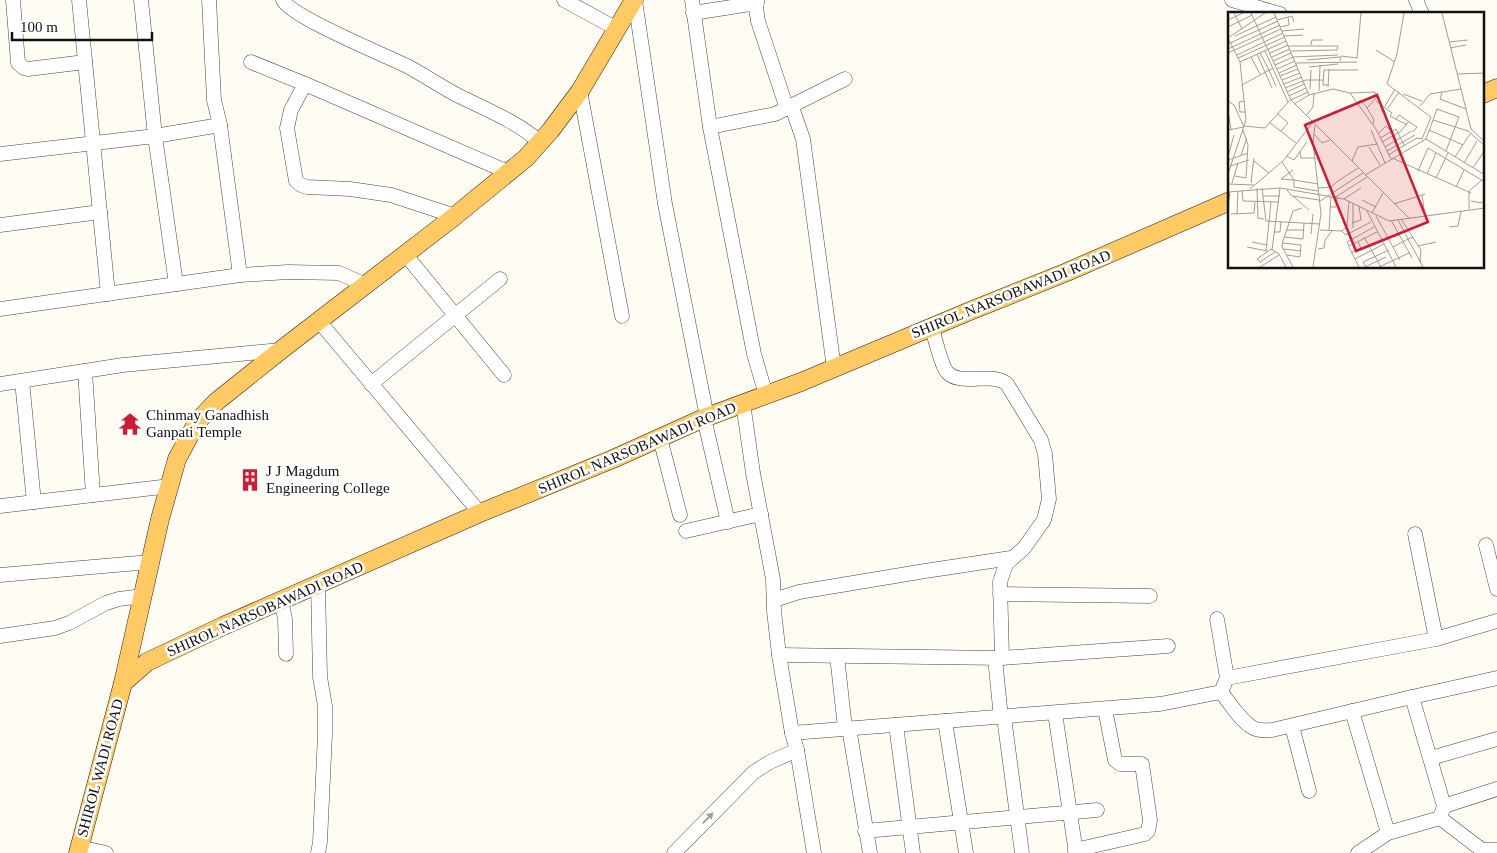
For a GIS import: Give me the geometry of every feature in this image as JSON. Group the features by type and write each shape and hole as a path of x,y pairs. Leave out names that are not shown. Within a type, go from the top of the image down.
{"main road":[{"path":"123,682 160,519 177,459 198,422 216,402 526,158 580,91 635,0"},
{"name":"SHIROL NARSOBAWADI ROAD","path":"123,682 147,662 281,600 480,513 613,459 705,418 834,368 1067,272 1228,202"},
{"name":"SHIROL WADI ROAD","path":"78,850 123,682"}],"street":[{"path":"12,0 18,63 21,66 28,69 85,62"},
{"path":"79,0 108,294"},
{"path":"141,0 155,136 176,284"},
{"path":"209,0 214,100 220,125 240,275"},
{"path":"283,0 287,6 304,17 409,68 524,129 540,142"},
{"path":"564,0 617,29"},
{"path":"635,0 665,204 705,418 728,522"},
{"path":"1232,0 1260,4 1276,12"},
{"path":"1416,0 1421,12"},
{"path":"766,395 754,354 710,127 693,6 757,2 758,21 789,108 803,139 834,368"},
{"path":"251,62 508,172"},
{"path":"710,127 775,114 845,79"},
{"path":"305,84 295,102 287,128 296,181 307,187 350,189 392,195 454,216"},
{"path":"580,91 622,316"},
{"path":"0,154 155,136 220,125"},
{"path":"0,225 100,212"},
{"path":"405,254 504,375"},
{"path":"0,309 240,275 288,272 340,273 366,285"},
{"path":"371,384 500,279"},
{"path":"318,320 480,513"},
{"path":"932,327 946,371 960,378 995,379 1002,381 1010,388 1041,440 1047,468 1049,500 1044,520 1030,540 1006,564 1000,582 998,658 1002,718 1022,853"},
{"path":"0,384 123,364 281,350"},
{"path":"85,371 93,495"},
{"path":"22,381 34,502"},
{"path":"743,404 753,473 773,579 779,655 814,853"},
{"path":"660,438 680,514"},
{"path":"0,506 170,486"},
{"path":"686,531 761,514"},
{"path":"1415,534 1436,639"},
{"path":"1486,545 1497,589"},
{"path":"774,600 799,592 925,570 1011,558"},
{"path":"0,576 150,562"},
{"path":"318,585 320,677 325,706 325,734 318,853"},
{"path":"1000,594 1150,596"},
{"path":"0,636 55,628 119,599 143,596"},
{"path":"281,600 285,619 286,654"},
{"path":"1217,619 1227,678 1221,692"},
{"path":"1227,678 1436,639 1497,621"},
{"path":"779,655 998,658 1168,646"},
{"path":"837,656 847,728 870,853"},
{"path":"1221,692 1243,720 1255,729 1272,730 1497,678"},
{"path":"792,734 847,728 1002,718 1160,704 1221,692"},
{"path":"1412,697 1431,758 1442,812 1482,850 1497,850"},
{"path":"1055,713 1076,851 1145,834 1149,826 1150,820 1142,764 1120,764 1115,760 1105,709"},
{"path":"1352,711 1388,833"},
{"path":"945,721 966,853"},
{"path":"896,725 913,853"},
{"path":"1292,726 1309,791"},
{"path":"1431,758 1497,739"},
{"path":"674,853 685,848 754,772 770,762 797,750"},
{"path":"1358,853 1388,833 1497,789"},
{"path":"865,831 1097,810"},
{"path":"78,850 106,853"}],"place":[{"name":"Chinmay Ganadhish Ganpati Temple","path":"130,424"},
{"name":"J J Magdum Engineering College","path":"250,480"}]}
